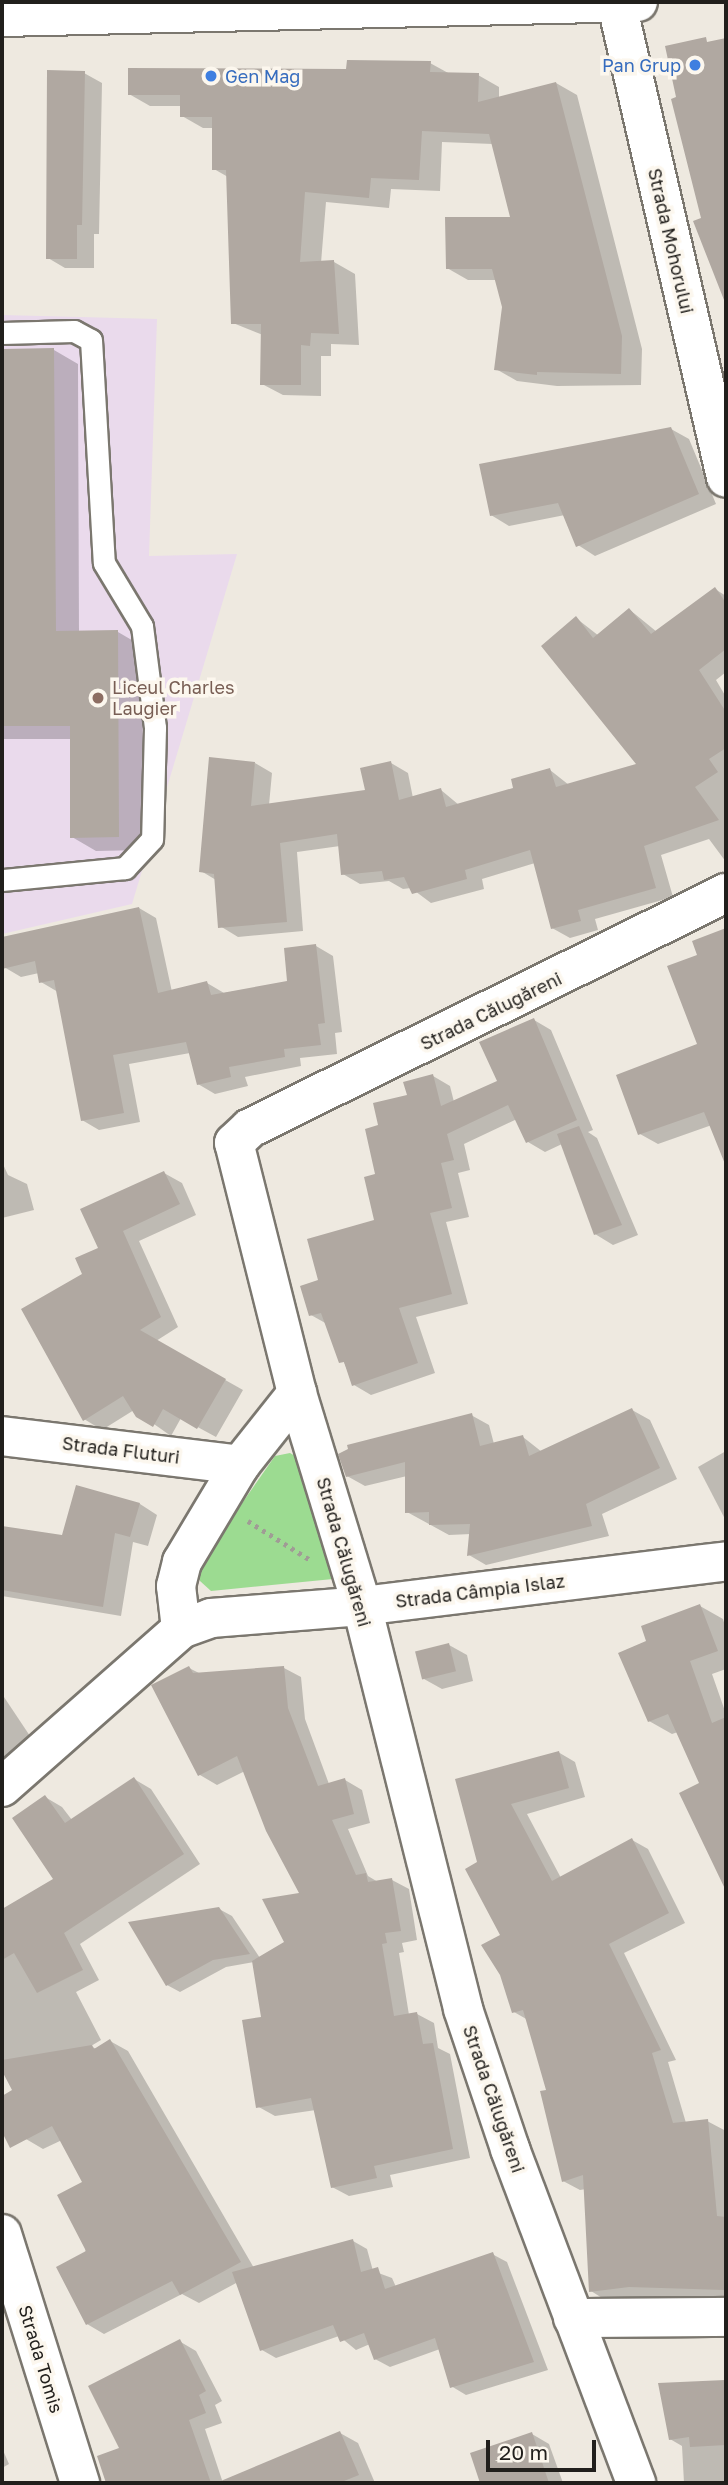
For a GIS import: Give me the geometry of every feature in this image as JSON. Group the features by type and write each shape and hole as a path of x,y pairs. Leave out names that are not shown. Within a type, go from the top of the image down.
{"street":[{"path":"2,17 281,7 627,3"},
{"name":"Strada Mohorului","path":"627,3 726,478"},
{"name":"Strada Călugăreni","path":"636,2483 573,2318 463,2009 359,1597 297,1393 234,1143 250,1128 726,893"},
{"path":"181,1629 176,1586 182,1562 240,1465 297,1393"},
{"name":"Strada Fluturi","path":"2,1436 240,1465"},
{"name":"Strada Câmpia Islaz","path":"2,1787 181,1629 211,1618 359,1597 726,1561"},
{"name":"Strada Tomis","path":"2,2234 80,2483"},
{"path":"573,2318 726,2317"}],"lane":[{"path":"2,333 74,331 92,340 104,563 142,626 155,728 152,839 125,868 2,880"}],"path":[{"path":"217,1503 359,1597"}],"shaded area":[{"name":"Liceul Charles Laugier","path":"2,315 157,319 149,556 237,554 132,904 2,934"}],"green space":[{"path":"290,1453 302,1460 333,1579 211,1591 200,1581 196,1569 275,1456"}],"building":[{"path":"706,37 707,42 726,38 724,300 693,221 701,218 671,99 676,97 665,46"},
{"path":"347,60 431,61 430,72 479,73 478,102 556,82 622,336 621,374 537,372 537,375 494,370 502,307 492,269 446,269 445,217 510,217 489,134 422,131 419,180 371,178 369,198 305,192 300,262 334,260 339,334 311,333 310,346 301,345 301,385 260,385 261,324 231,324 226,170 212,170 212,117 180,117 180,95 128,95 128,68 346,69"},
{"path":"47,70 85,71 82,225 77,225 77,259 46,259"},
{"path":"54,348 56,631 118,630 119,837 70,838 70,726 2,726 2,349"},
{"path":"671,427 699,494 576,547 558,503 490,516 479,464"},
{"path":"715,587 726,603 726,649 699,670 726,712 726,748 709,759 718,772 695,787 719,820 644,846 656,888 578,910 581,921 551,929 530,850 465,870 467,879 412,894 404,877 384,880 382,871 341,875 337,834 280,843 287,922 218,928 214,874 199,872 209,757 255,762 251,806 365,790 360,768 391,761 399,800 441,788 446,807 513,788 511,779 550,768 556,787 636,764 541,646 576,616 593,638 629,608 651,634"},
{"path":"139,907 158,993 207,981 211,995 287,981 284,948 316,944 325,1023 318,1024 321,1045 284,1049 285,1057 229,1067 231,1077 197,1085 186,1042 113,1055 124,1113 81,1121 54,980 39,983 35,961 2,969 2,937"},
{"path":"726,928 725,1164 704,1112 638,1135 616,1075 697,1044 667,966 697,955 692,941"},
{"path":"534,1018 577,1120 526,1143 508,1105 447,1134 454,1160 441,1163 452,1208 430,1213 452,1294 399,1308 418,1363 352,1386 344,1362 339,1363 321,1313 309,1316 300,1286 318,1280 307,1239 374,1220 364,1177 375,1174 365,1129 378,1125 373,1103 407,1095 403,1082 433,1074 441,1106 497,1081 479,1042"},
{"path":"579,1126 622,1225 594,1235 557,1134"},
{"path":"164,1171 180,1204 123,1231 161,1317 140,1330 226,1379 197,1429 163,1409 153,1427 136,1417 123,1396 83,1421 21,1309 82,1274 75,1258 98,1248 80,1209"},
{"path":"632,1408 660,1468 586,1504 592,1526 467,1556 470,1524 429,1525 429,1512 405,1513 405,1462 346,1477 338,1454 348,1449 347,1445 472,1413 480,1446 523,1435 529,1456"},
{"path":"76,1485 140,1503 130,1537 115,1533 103,1607 2,1590 2,1526 62,1535"},
{"path":"700,1604 718,1651 690,1661 712,1723 726,1717 726,1891 679,1793 699,1783 668,1714 648,1722 618,1653 646,1641 641,1626"},
{"path":"449,1643 456,1671 422,1680 415,1651"},
{"path":"189,1666 193,1673 284,1666 288,1708 318,1786 345,1778 354,1814 332,1820 356,1875 366,1873 368,1882 392,1878 401,1931 385,1933 387,1943 382,1944 394,2016 417,2012 423,2044 433,2043 453,2149 374,2166 377,2178 331,2188 311,2098 256,2108 242,2020 261,2017 252,1961 284,1942 262,1899 299,1893 266,1831 237,1756 198,1776 151,1685"},
{"path":"559,1751 569,1788 511,1804 552,1881 632,1838 669,1913 609,1944 661,2050 652,2053 673,2123 708,2119 717,2216 726,2217 725,2290 629,2287 589,2292 583,2175 562,2182 540,2091 546,2090 523,2010 512,2013 500,1975 481,1945 500,1935 465,1869 477,1862 455,1779"},
{"path":"134,1777 184,1854 64,1933 83,1970 37,1993 14,1953 2,1960 2,1909 53,1879 12,1818 45,1795 65,1823"},
{"path":"219,1907 250,1954 213,1960 166,1986 128,1922"},
{"path":"110,2039 241,2262 180,2295 172,2281 86,2325 56,2267 86,2251 57,2195 82,2182 52,2126 10,2148 2,2132 2,2096 12,2090 2,2071 2,2060 92,2045 94,2049"},
{"path":"353,2239 361,2272 378,2267 385,2289 493,2252 534,2362 450,2388 435,2338 374,2360 364,2333 340,2342 333,2325 260,2351 232,2272"},
{"path":"180,2339 206,2391 199,2395 206,2413 189,2420 211,2483 106,2483 97,2456 119,2448 88,2386"},
{"path":"725,2380 726,2445 690,2447 689,2437 669,2440 658,2383"},
{"path":"340,2431 359,2475 339,2483 216,2483"},
{"path":"532,2432 549,2483 480,2483 470,2453"}],"place":[{"name":"Pan Grup","path":"695,65"},
{"name":"Gen Mag","path":"211,76"},
{"name":"Liceul Charles Laugier","path":"98,698"}]}
